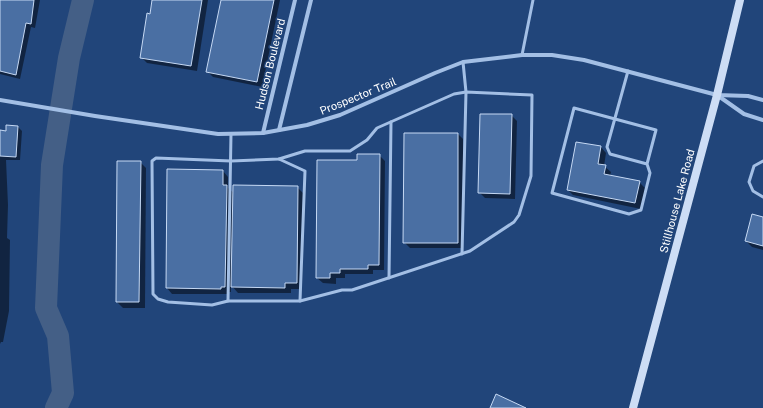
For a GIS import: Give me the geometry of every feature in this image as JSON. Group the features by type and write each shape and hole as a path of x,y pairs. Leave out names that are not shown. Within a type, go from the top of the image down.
{"main road":[{"name":"Stillhouse Lake Road","path":"633,408 717,95 740,0"}],"street":[{"name":"Hudson Boulevard","path":"263,133 295,0"},
{"path":"279,130 311,0"},
{"name":"Prospector Trail","path":"0,100 218,134 263,133 340,115 463,62 522,55 552,56 584,60 717,95 748,96 763,100"},
{"name":"Prospector Trail","path":"717,95 744,114 763,120"}],"lane":[{"path":"522,55 533,0"},
{"path":"462,254 466,92 463,62"},
{"path":"628,71 608,152 610,154 647,164"},
{"path":"466,92 532,95 531,176 519,215 514,222 470,251 462,254 352,290 342,290 300,301 228,301 212,305 168,302 158,299 153,294 152,161 156,158 231,161 279,159 305,151 350,150 367,140 377,128 391,122 454,94 466,92"},
{"path":"574,108 615,119 656,130 647,164 650,173 641,210 634,214 629,214 552,193 574,108"},
{"path":"389,278 391,122"},
{"path":"228,301 232,134"},
{"path":"279,159 305,171 300,301"},
{"path":"763,161 754,166 749,182 753,191 763,198"}],"building":[{"path":"0,0 34,0 31,24 26,23 16,75 0,71"},
{"path":"152,0 202,0 191,66 140,58 147,13 150,14"},
{"path":"221,0 274,0 257,82 206,72"},
{"path":"480,114 512,114 510,194 478,193"},
{"path":"6,125 18,126 16,157 0,156 0,130 6,131"},
{"path":"404,133 458,133 458,243 403,243"},
{"path":"576,142 601,146 598,164 606,165 604,174 640,181 635,203 567,190"},
{"path":"357,154 380,154 379,265 368,265 368,269 340,269 340,273 330,273 330,278 316,278 317,160 357,160"},
{"path":"117,161 141,161 139,302 116,302"},
{"path":"167,169 223,170 223,185 227,185 225,287 221,287 221,289 166,288"},
{"path":"233,185 298,186 297,283 285,283 285,288 231,287"},
{"path":"752,214 763,217 763,246 745,241"},
{"path":"496,394 526,408 490,408"}],"waterway":[{"path":"56,408 63,393 58,336 46,308 52,165 69,58 83,0"}]}
